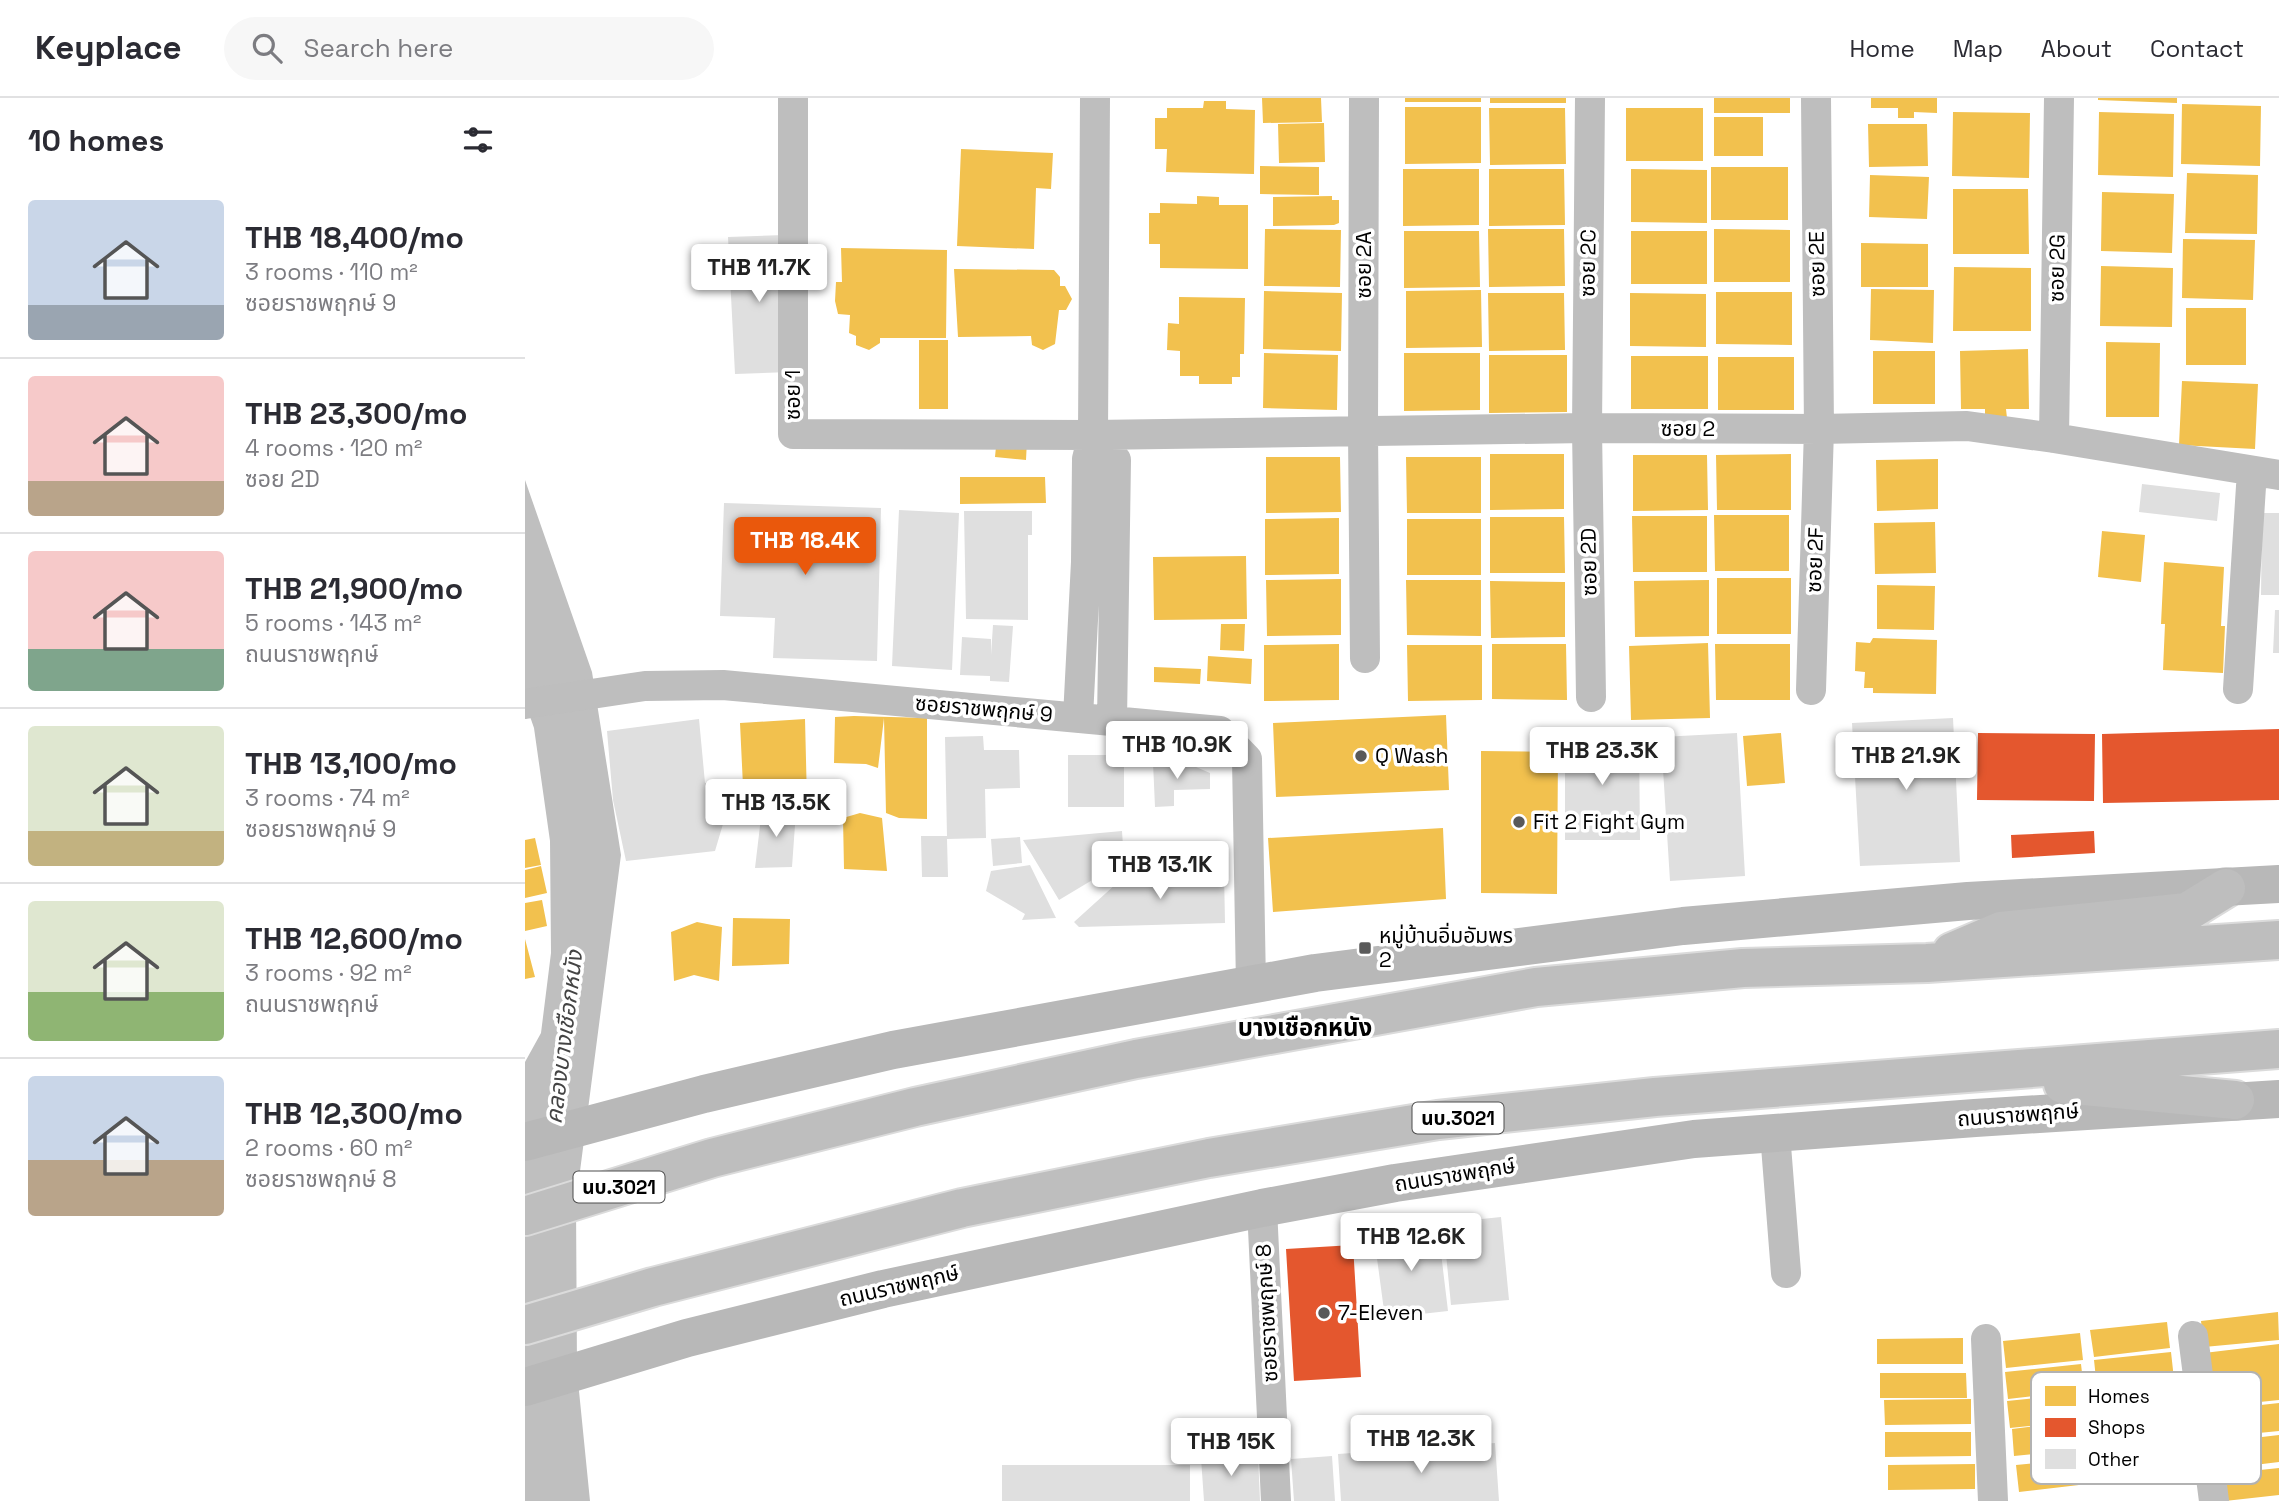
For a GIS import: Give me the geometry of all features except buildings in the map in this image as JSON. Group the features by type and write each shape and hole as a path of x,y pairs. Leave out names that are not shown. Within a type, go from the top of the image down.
{"main road":[{"path":"525,1142 704,1094 893,1050 1315,973 1683,926 1968,901 2279,884"},
{"path":"1927,963 2001,931 2187,912 2226,888"},
{"name":"นบ.3021","path":"525,1216 712,1158 915,1107 1136,1059 1536,987 1743,968 1927,963 2279,940"},
{"name":"นบ.3021","path":"525,1325 653,1287 962,1208 1209,1158 1438,1120 1655,1097 2279,1049"},
{"path":"1955,1074 2235,1100"},
{"name":"ถนนราชพฤกษ์","path":"525,1387 687,1338 883,1289 1262,1208 1395,1183 1694,1139 2279,1099"}],"street":[{"name":"ซอย 1","path":"793,98 793,434 1093,435"},
{"path":"1078,717 1086,562 1087,459 1093,435 1095,98"},
{"name":"ซอย 2A","path":"1364,98 1363,432 1366,658"},
{"name":"ซอย 2C","path":"1587,428 1590,98"},
{"name":"ซอย 2E","path":"1816,98 1819,429"},
{"name":"ซอย 2G","path":"2054,438 2059,98"},
{"name":"ซอย 2","path":"1093,435 1966,426 2265,473"},
{"name":"ซอย 2D","path":"1587,428 1591,697"},
{"name":"ซอย 2F","path":"1811,690 1819,429"},
{"path":"1093,435 1116,460 1112,721"},
{"path":"2238,689 2265,473"},
{"name":"ซอยราชพฤกษ์ 9","path":"525,704 645,686 723,685 1220,731 1247,759 1251,986"},
{"path":"1775,1133 1786,1273"},
{"name":"ซอยราชพฤกษ์ 8","path":"1262,1208 1276,1501"},
{"path":"2193,1336 2198,1372"},
{"path":"1986,1339 1993,1501"}],"water":[{"name":"คลองบางเชือกหนัง","path":"525,480 592,672 621,855 576,1202 577,1371 590,1501 525,1501 525,1062 541,1033 551,953 550,841 534,728 525,702"}],"place":[{"name":"Q Wash","path":"1361,756"},
{"name":"Fit 2 Fight Gym","path":"1519,822"},
{"name":"หมู่บ้านอิ่มอัมพร 2","path":"1365,948"},
{"name":"7-Eleven","path":"1324,1313"}],"district":[{"name":"บางเชือกหนัง","path":"1305,1028"}]}
